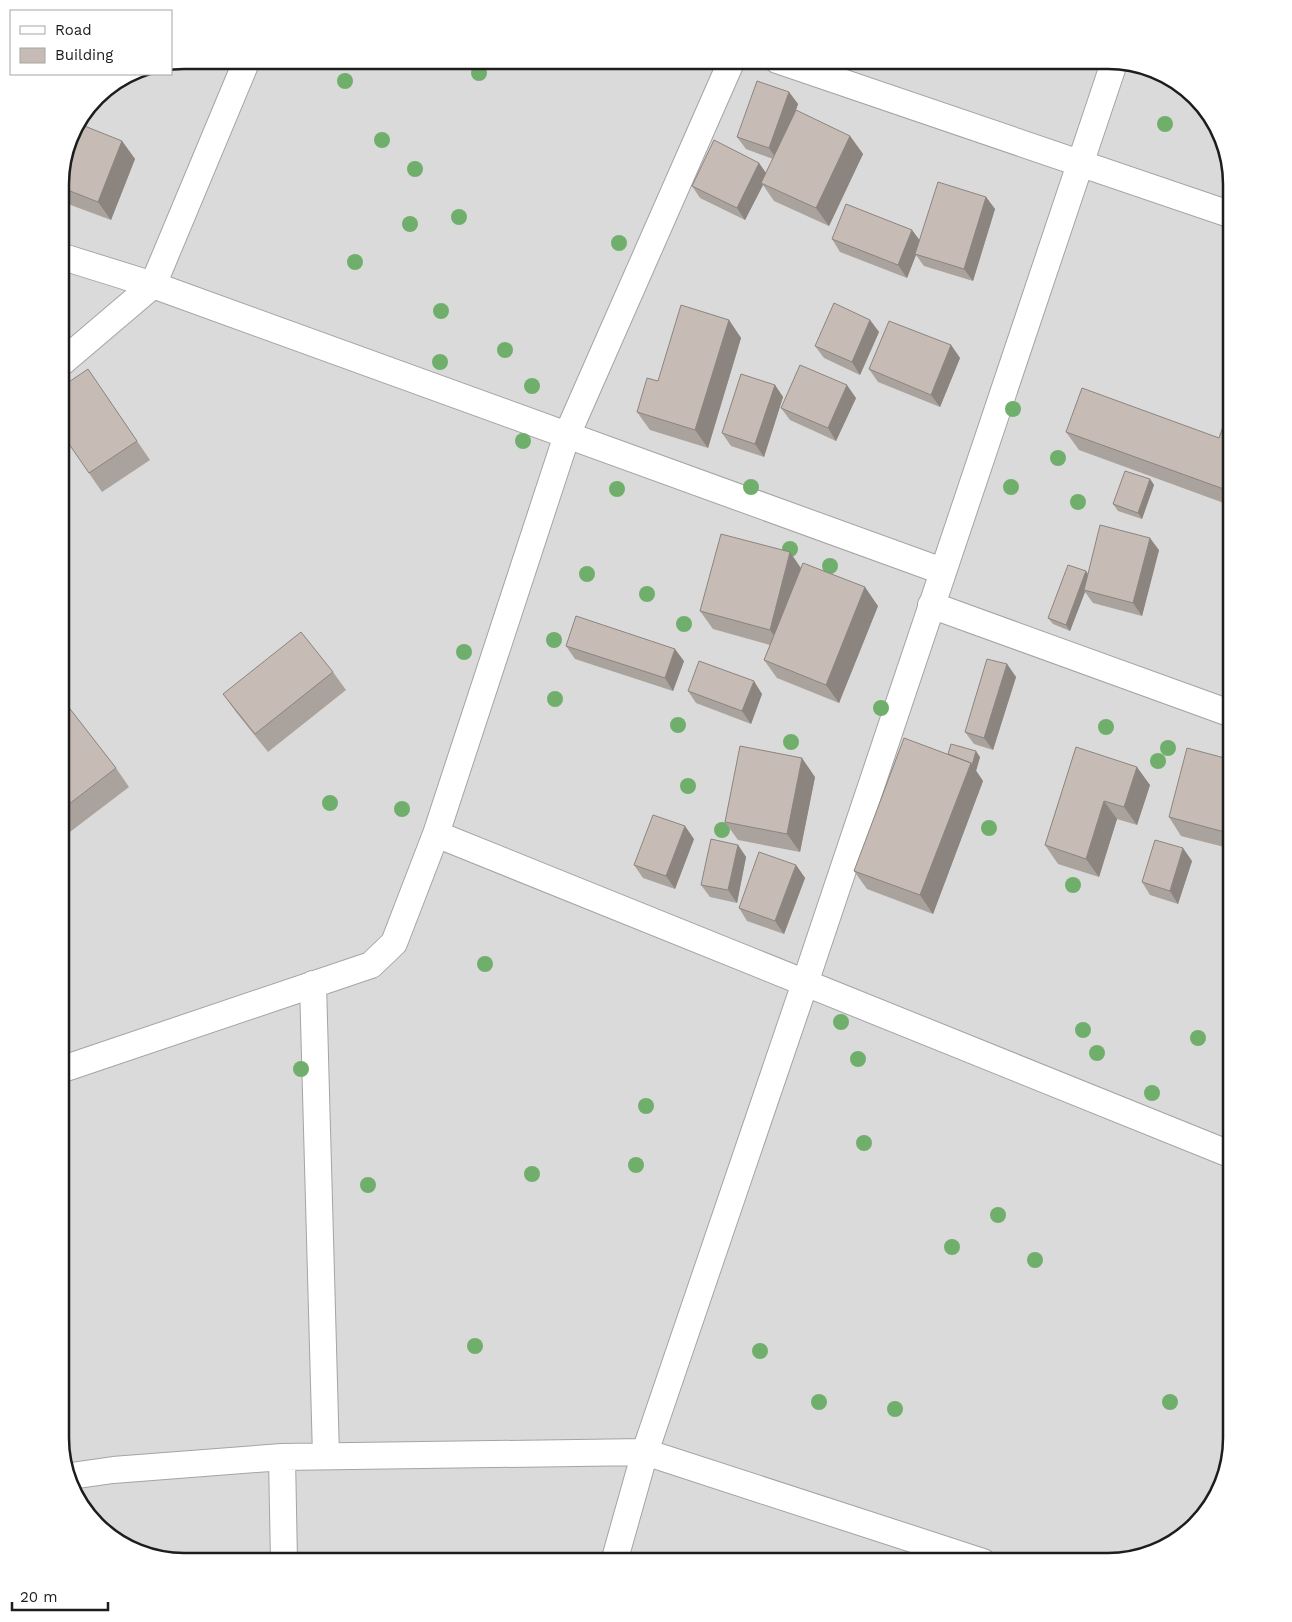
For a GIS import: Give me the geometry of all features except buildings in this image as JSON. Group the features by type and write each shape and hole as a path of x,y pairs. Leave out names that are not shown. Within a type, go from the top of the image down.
{"street":[{"path":"69,356 153,285 243,69"},
{"path":"69,1067 371,965 394,943 436,834 567,435 728,69"},
{"path":"803,69 1223,212"},
{"path":"617,1553 645,1452 805,983 1112,69"},
{"path":"69,259 153,285 942,572"},
{"path":"932,605 1223,711"},
{"path":"436,834 1223,1151"},
{"path":"313,984 326,1456"},
{"path":"75,1476 113,1470 282,1457 645,1452 955,1553"},
{"path":"282,1457 284,1553"}],"shaded area":[{"path":"1115,69 1138,73 1166,84 1184,97 1204,120 1217,147 1221,162 1223,184 1223,1438 1219,1468 1208,1496 1184,1525 1172,1534 1145,1547 1115,1553 184,1553 154,1549 126,1538 103,1519 88,1502 75,1475 69,1445 69,177 73,154 84,126 108,97 126,84 147,75 172,75 172,70"}]}
